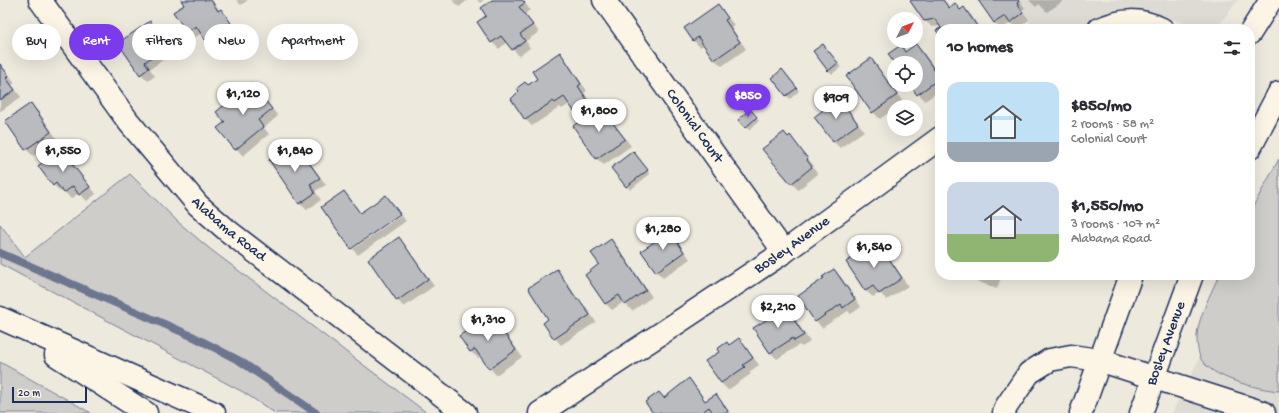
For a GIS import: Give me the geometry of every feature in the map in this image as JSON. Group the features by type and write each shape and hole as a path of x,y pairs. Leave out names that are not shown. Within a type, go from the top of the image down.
{"street":[{"name":"Alabama Road","path":"40,0 128,121 198,205 228,231 465,413"},
{"name":"Colonial Court","path":"604,0 784,252"},
{"path":"1255,24 1271,0"},
{"path":"1113,24 1131,21 1145,22 1150,24"},
{"path":"1255,139 1279,93"},
{"name":"Bosley Avenue","path":"540,413 784,252 935,142"},
{"path":"1081,413 1129,280"},
{"name":"Bosley Avenue","path":"1141,413 1190,280"},
{"path":"0,318 146,413"},
{"path":"0,318 214,413"},
{"path":"1004,413 1029,373 1050,360 1071,356 1099,360 1264,413"}],"shaded area":[{"path":"1013,0 1238,0 1220,24 1185,24 1149,11 1131,8 1107,13 1084,24 1031,24"},
{"path":"1279,159 1279,391 1247,385 1213,371 1200,357 1198,350 1197,332 1199,324 1217,280 1255,280 1255,203"},
{"path":"130,174 178,222 210,249 427,413 275,413 243,392 0,264 0,224 25,257"},
{"path":"1200,357 1212,371 1267,390 1279,391 1279,413 1172,413"},
{"path":"0,362 91,413 0,413"}],"building":[{"path":"181,0 211,0 218,11 221,9 231,23 204,24 204,38 196,24 181,24 173,12 184,5"},
{"path":"492,0 522,0 525,3 519,7 533,25 520,34 525,41 512,50 501,36 491,43 477,22 486,16 481,8"},
{"path":"943,0 949,8 955,3 960,10 964,7 976,24 938,24 935,19 924,21 923,12 918,12 910,1"},
{"path":"978,0 1018,0 1019,1 1017,3 1023,13 1010,23 1005,16 994,23"},
{"path":"718,4 728,18 725,20 740,42 714,60 698,37 693,41 684,28"},
{"path":"132,33 132,60 148,60 145,62 149,68 140,75 124,52 124,39"},
{"path":"823,44 838,63 828,71 813,51"},
{"path":"897,48 903,48 905,52 910,48 919,48 935,71 935,82 923,91 923,56 889,56 888,54"},
{"path":"560,52 581,84 578,86 588,101 574,111 564,97 555,103 553,101 525,120 511,99 519,91 517,88 525,82 528,85 537,79 532,71"},
{"path":"871,58 887,81 887,92 895,92 897,95 890,100 887,100 887,102 872,113 846,76"},
{"path":"0,64 9,76 6,78 15,90 0,100"},
{"path":"782,69 797,88 786,96 772,78"},
{"path":"251,83 272,109 258,120 263,127 235,150 217,128 225,122 216,112"},
{"path":"839,98 858,124 833,142 814,117"},
{"path":"31,103 51,132 25,150 5,121"},
{"path":"600,106 625,139 596,159 573,126"},
{"path":"750,109 757,117 745,128 738,120"},
{"path":"784,132 788,137 790,135 808,159 807,160 812,167 791,184 762,149"},
{"path":"292,144 299,154 302,153 320,178 310,184 315,193 299,204 269,160"},
{"path":"60,148 90,187 79,195 73,186 64,193 56,183 53,186 38,166"},
{"path":"633,151 648,170 626,187 611,168"},
{"path":"344,191 360,213 386,195 400,214 351,249 321,207"},
{"path":"670,231 684,252 656,272 641,251"},
{"path":"399,237 428,279 397,301 368,259"},
{"path":"611,239 646,290 625,305 619,295 605,304 585,275 599,264 591,253"},
{"path":"877,241 902,278 879,294 873,286 865,291 846,262"},
{"path":"557,269 577,300 579,299 590,315 554,339 543,323 548,319 528,288"},
{"path":"834,269 855,299 843,308 841,304 815,322 798,296 824,278 822,277"},
{"path":"783,303 804,335 794,341 793,338 770,353 753,328 766,320 763,316"},
{"path":"491,314 516,350 489,369 475,349 470,352 459,336"},
{"path":"739,338 753,358 743,365 745,367 721,383 705,361 719,352 717,349 727,342 729,345"},
{"path":"689,378 705,401 716,394 728,411 726,413 713,413 709,407 701,413 653,413 645,402 659,392 664,398"}],"waterway":[{"path":"0,253 194,337 240,361 316,413"}]}
